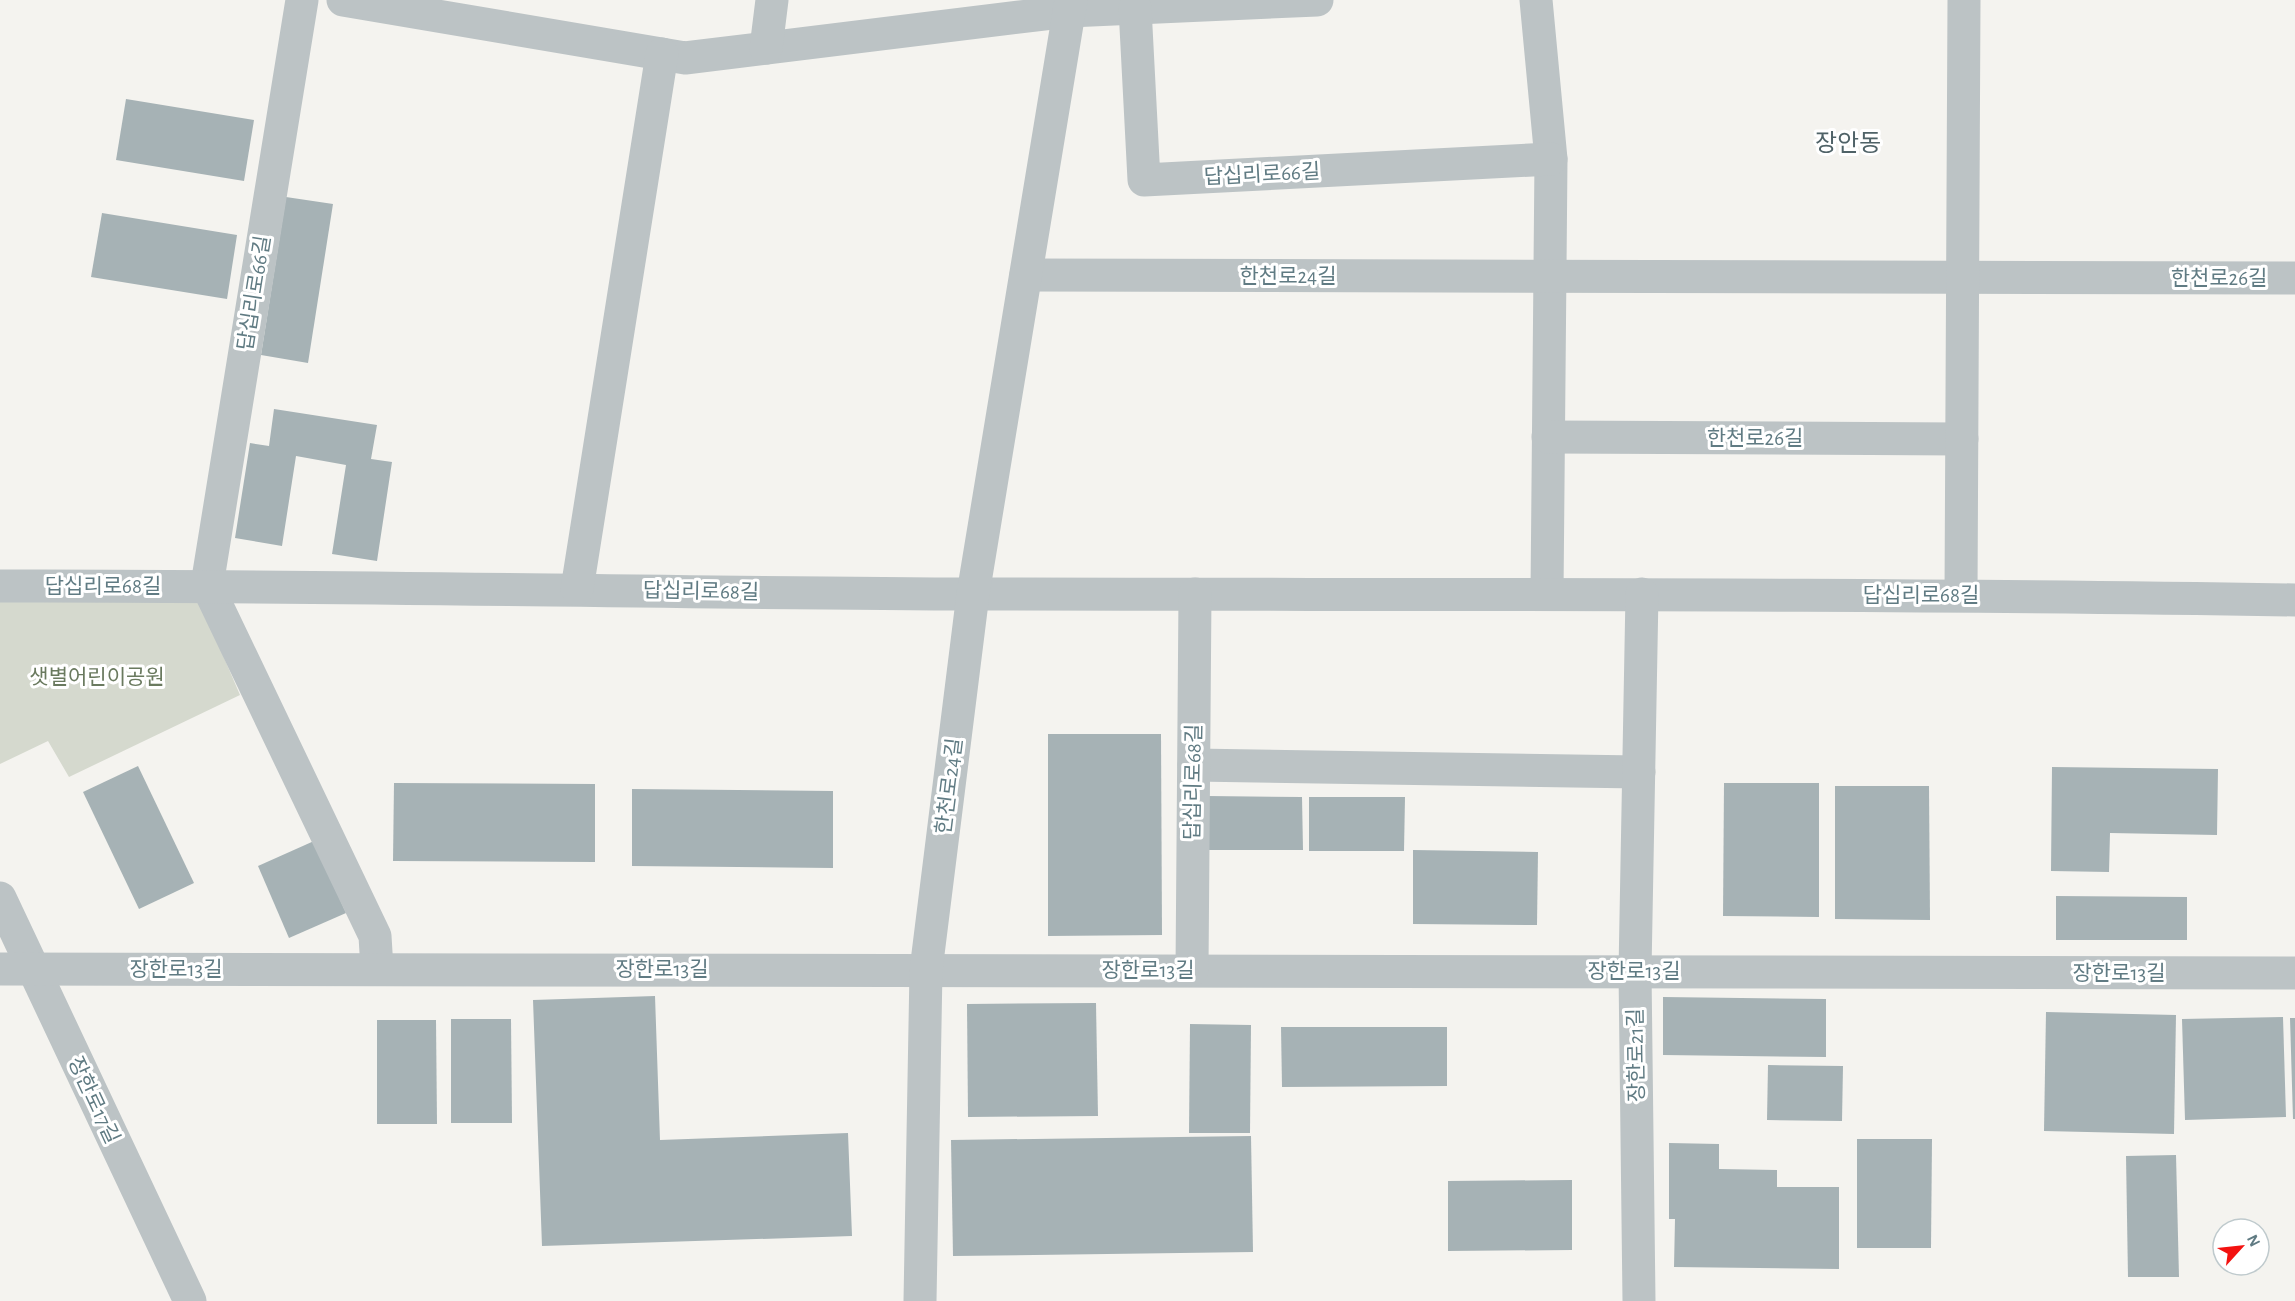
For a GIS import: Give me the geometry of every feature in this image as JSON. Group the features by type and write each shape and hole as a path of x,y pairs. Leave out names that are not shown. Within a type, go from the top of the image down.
{"street":[{"name":"답십리로66길","path":"207,585 302,0"},
{"path":"343,0 685,58 1070,6 1135,8 1317,0"},
{"path":"766,48 772,0"},
{"path":"1536,0 1551,159 1547,594"},
{"path":"1961,594 1964,0"},
{"name":"한천로24길","path":"920,1301 926,970 973,594 1070,6"},
{"name":"답십리로66길","path":"1135,8 1144,180 1551,159"},
{"path":"577,589 662,54"},
{"name":"한천로24길","path":"1026,275 1550,278"},
{"name":"한천로26길","path":"1550,278 2295,278"},
{"name":"한천로26길","path":"1548,436 1962,439"},
{"name":"답십리로68길","path":"0,586 207,585 973,594 1961,594 2295,600"},
{"path":"207,585 375,936 378,969"},
{"name":"답십리로68길","path":"1192,970 1195,594"},
{"name":"장한로21길","path":"1639,1301 1635,971 1642,594"},
{"path":"1194,765 1639,772"},
{"name":"장한로17길","path":"0,898 190,1301"},
{"name":"장한로13길","path":"0,969 2295,974"}],"green space":[{"name":"샛별어린이공원","path":"198,597 240,695 69,777 48,741 0,764 0,600"}],"building":[{"path":"126,99 254,120 244,181 116,160"},
{"path":"286,197 333,204 308,363 261,355"},
{"path":"102,213 237,235 227,299 91,277"},
{"path":"274,409 377,425 371,459 392,462 377,561 332,554 346,465 296,456 282,546 235,538 250,443 269,446"},
{"path":"1048,734 1161,734 1162,935 1048,936"},
{"path":"138,766 194,883 139,909 83,792"},
{"path":"2052,767 2218,769 2217,835 2110,833 2109,872 2051,871"},
{"path":"394,783 595,784 595,862 393,861"},
{"path":"1724,783 1819,783 1819,917 1723,916"},
{"path":"1835,786 1929,786 1930,920 1835,919"},
{"path":"632,789 833,791 833,868 632,866"},
{"path":"1207,796 1302,797 1303,850 1207,850"},
{"path":"1309,797 1405,797 1404,851 1309,851"},
{"path":"314,841 346,913 289,938 258,866"},
{"path":"1413,850 1538,852 1537,925 1413,924"},
{"path":"2056,896 2187,897 2187,940 2056,940"},
{"path":"655,996 660,1140 848,1133 852,1236 542,1246 533,1000"},
{"path":"1663,997 1826,999 1826,1057 1663,1055"},
{"path":"1096,1003 1098,1116 968,1117 967,1004"},
{"path":"2046,1012 2176,1015 2174,1134 2044,1131"},
{"path":"2283,1017 2286,1117 2185,1120 2182,1019"},
{"path":"2290,1018 2295,1018 2295,1119 2293,1119"},
{"path":"451,1019 511,1019 512,1123 451,1123"},
{"path":"377,1020 436,1020 437,1124 377,1124"},
{"path":"1190,1024 1251,1025 1250,1133 1189,1133"},
{"path":"1281,1027 1447,1027 1447,1086 1282,1087"},
{"path":"1768,1065 1843,1066 1842,1121 1767,1120"},
{"path":"1251,1136 1253,1252 953,1256 951,1140"},
{"path":"1857,1139 1932,1139 1931,1248 1857,1248"},
{"path":"1669,1143 1719,1144 1719,1169 1777,1170 1777,1187 1839,1187 1839,1269 1674,1267 1675,1219 1669,1219"},
{"path":"2176,1155 2179,1277 2128,1277 2126,1156"},
{"path":"1572,1180 1572,1250 1448,1251 1448,1181"}],"district":[{"name":"장안동","path":"1848,143"}]}
